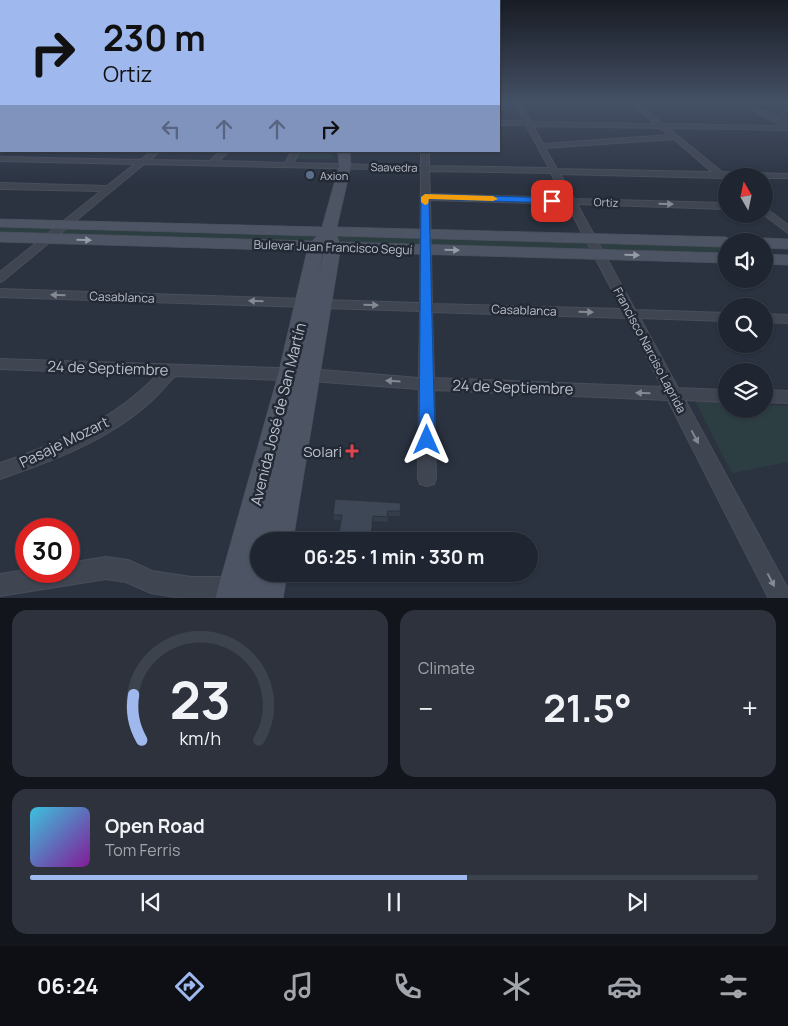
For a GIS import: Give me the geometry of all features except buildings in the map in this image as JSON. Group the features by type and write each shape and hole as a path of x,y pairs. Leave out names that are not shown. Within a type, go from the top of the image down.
{"main road":[{"name":"Avenida José de San Martín","path":"278,532 299,375 326,242 346,157"},
{"name":"Bulevar Juan Francisco Seguí","path":"0,223 66,224 326,242"},
{"name":"Bulevar Juan Francisco Seguí","path":"0,237 326,242 591,238 718,242"},
{"name":"Bulevar Juan Francisco Seguí","path":"425,242 599,254 718,258"},
{"path":"773,243 788,244"},
{"path":"773,259 788,260"},
{"name":"Avenida José de San Martín","path":"233,593 299,375"},
{"path":"266,598 269,582"}],"street":[{"name":"Francisco Narciso Laprida","path":"533,130 781,598"},
{"path":"667,130 718,173"},
{"path":"541,146 676,137"},
{"path":"0,164 21,152"},
{"path":"72,160 85,152"},
{"path":"0,278 155,152"},
{"path":"213,163 223,152"},
{"path":"288,165 295,152"},
{"path":"425,152 427,478"},
{"name":"Saavedra","path":"0,159 288,165 346,157 425,168 718,177"},
{"name":"Saavedra","path":"773,176 788,176"},
{"path":"0,186 109,189"},
{"name":"Ortiz","path":"425,197 718,206"},
{"path":"773,218 788,230"},
{"name":"Casablanca","path":"0,293 718,317"},
{"path":"773,318 788,318"},
{"name":"24 de Septiembre","path":"0,364 299,375 426,384 718,396"},
{"name":"Pasaje Mozart","path":"0,471 29,462 94,432 141,401 171,370"},
{"path":"773,396 788,397"},
{"path":"0,585 106,568 128,571 151,582 233,593"}],"shaded area":[{"path":"300,152 330,152 333,159 297,159"},
{"path":"0,223 718,242 718,258 0,237"},
{"path":"695,401 718,402 718,418 773,418 773,405 788,406 788,462 732,473"}],"slow traffic":[{"path":"425,202 425,197 493,199"}],"place":[{"name":"Axion","path":"310,175"},
{"name":"Solari","path":"352,451"}],"route":[{"path":"427,440 425,197 552,201"}]}
